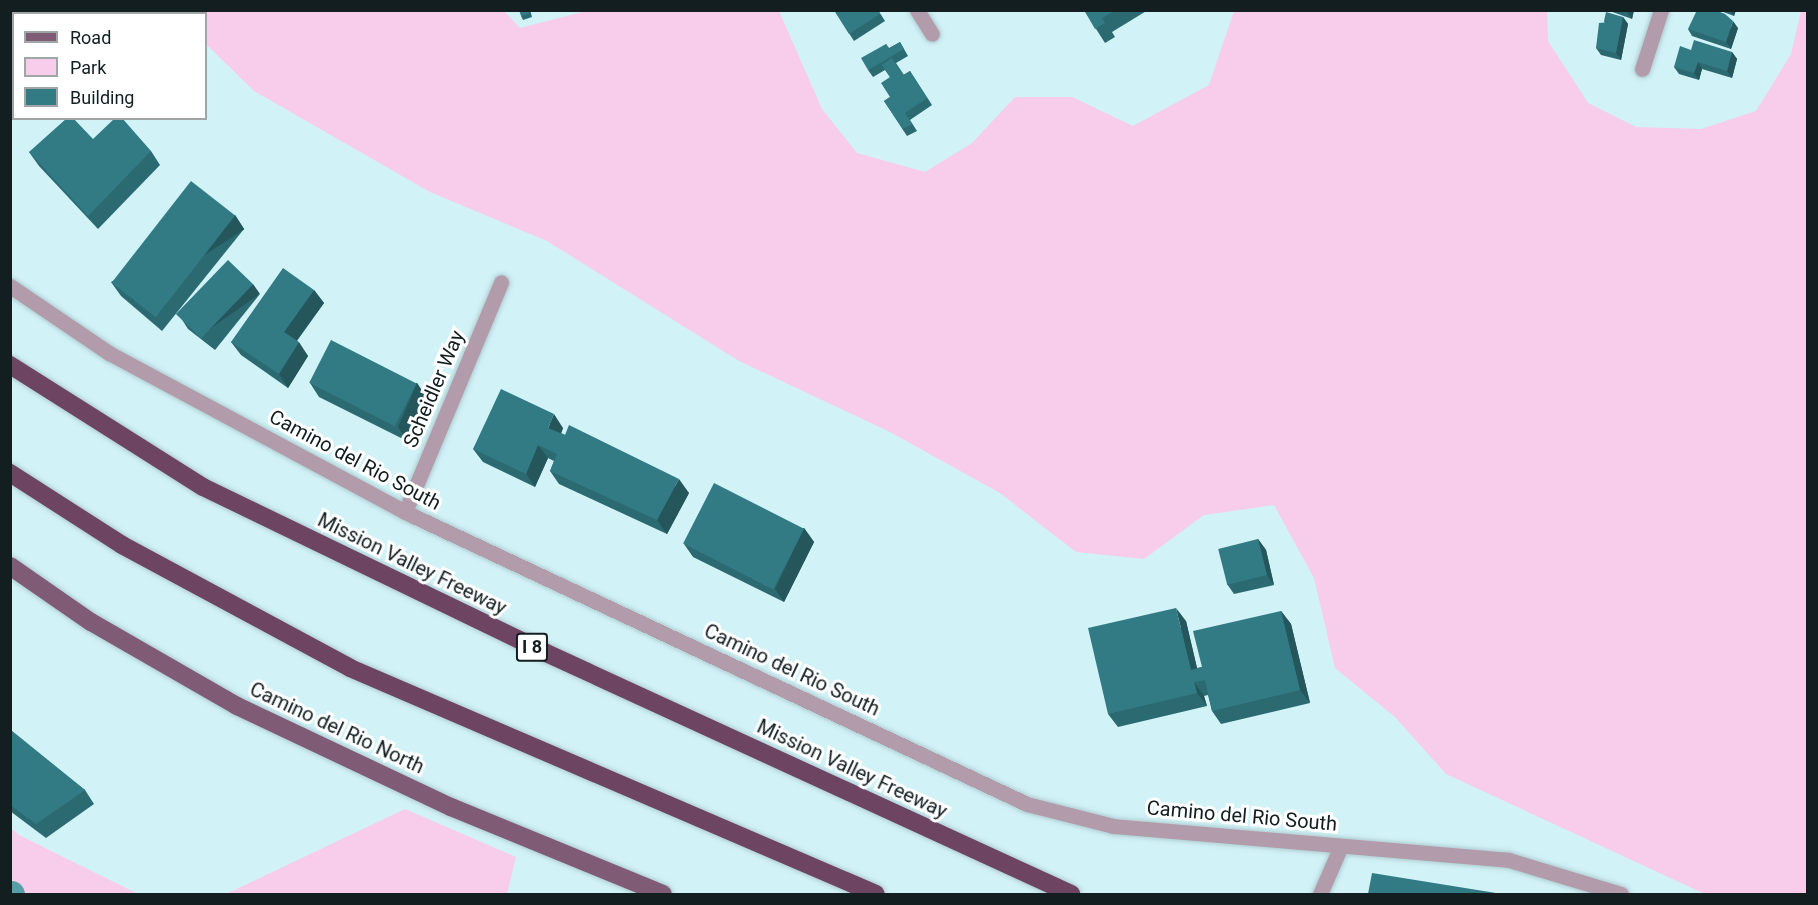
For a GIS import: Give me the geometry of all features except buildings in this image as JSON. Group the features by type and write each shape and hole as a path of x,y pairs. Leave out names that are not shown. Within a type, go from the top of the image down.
{"highway":[{"name":"Mission Valley Freeway","path":"10,365 203,488 544,652 1071,894"},
{"path":"10,473 122,545 350,668 876,894"}],"main road":[{"name":"Camino del Rio North","path":"10,566 91,622 237,706 451,807 663,894"}],"street":[{"path":"917,10 932,34"},
{"path":"1642,69 1661,10"},
{"name":"Scheidler Way","path":"405,512 501,282"},
{"name":"Camino del Rio South","path":"10,286 109,353 405,512 1027,804 1113,826 1509,860 1621,894"},
{"path":"1320,894 1341,846"}],"green space":[{"path":"170,11 504,11 520,28 586,11 779,11 822,109 857,153 925,172 972,143 1015,97 1072,97 1133,126 1209,85 1234,11 1547,11 1548,41 1588,103 1636,127 1701,129 1756,111 1791,54 1801,11 1807,11 1807,894 1705,894 1446,774 1395,717 1335,668 1314,578 1274,505 1204,515 1144,559 1076,552 1000,493 890,432 739,361 547,241 430,192 254,91 207,45 207,12"},
{"path":"405,809 516,857 507,894 226,894"},
{"path":"11,828 19,835 138,894 11,894"}]}
